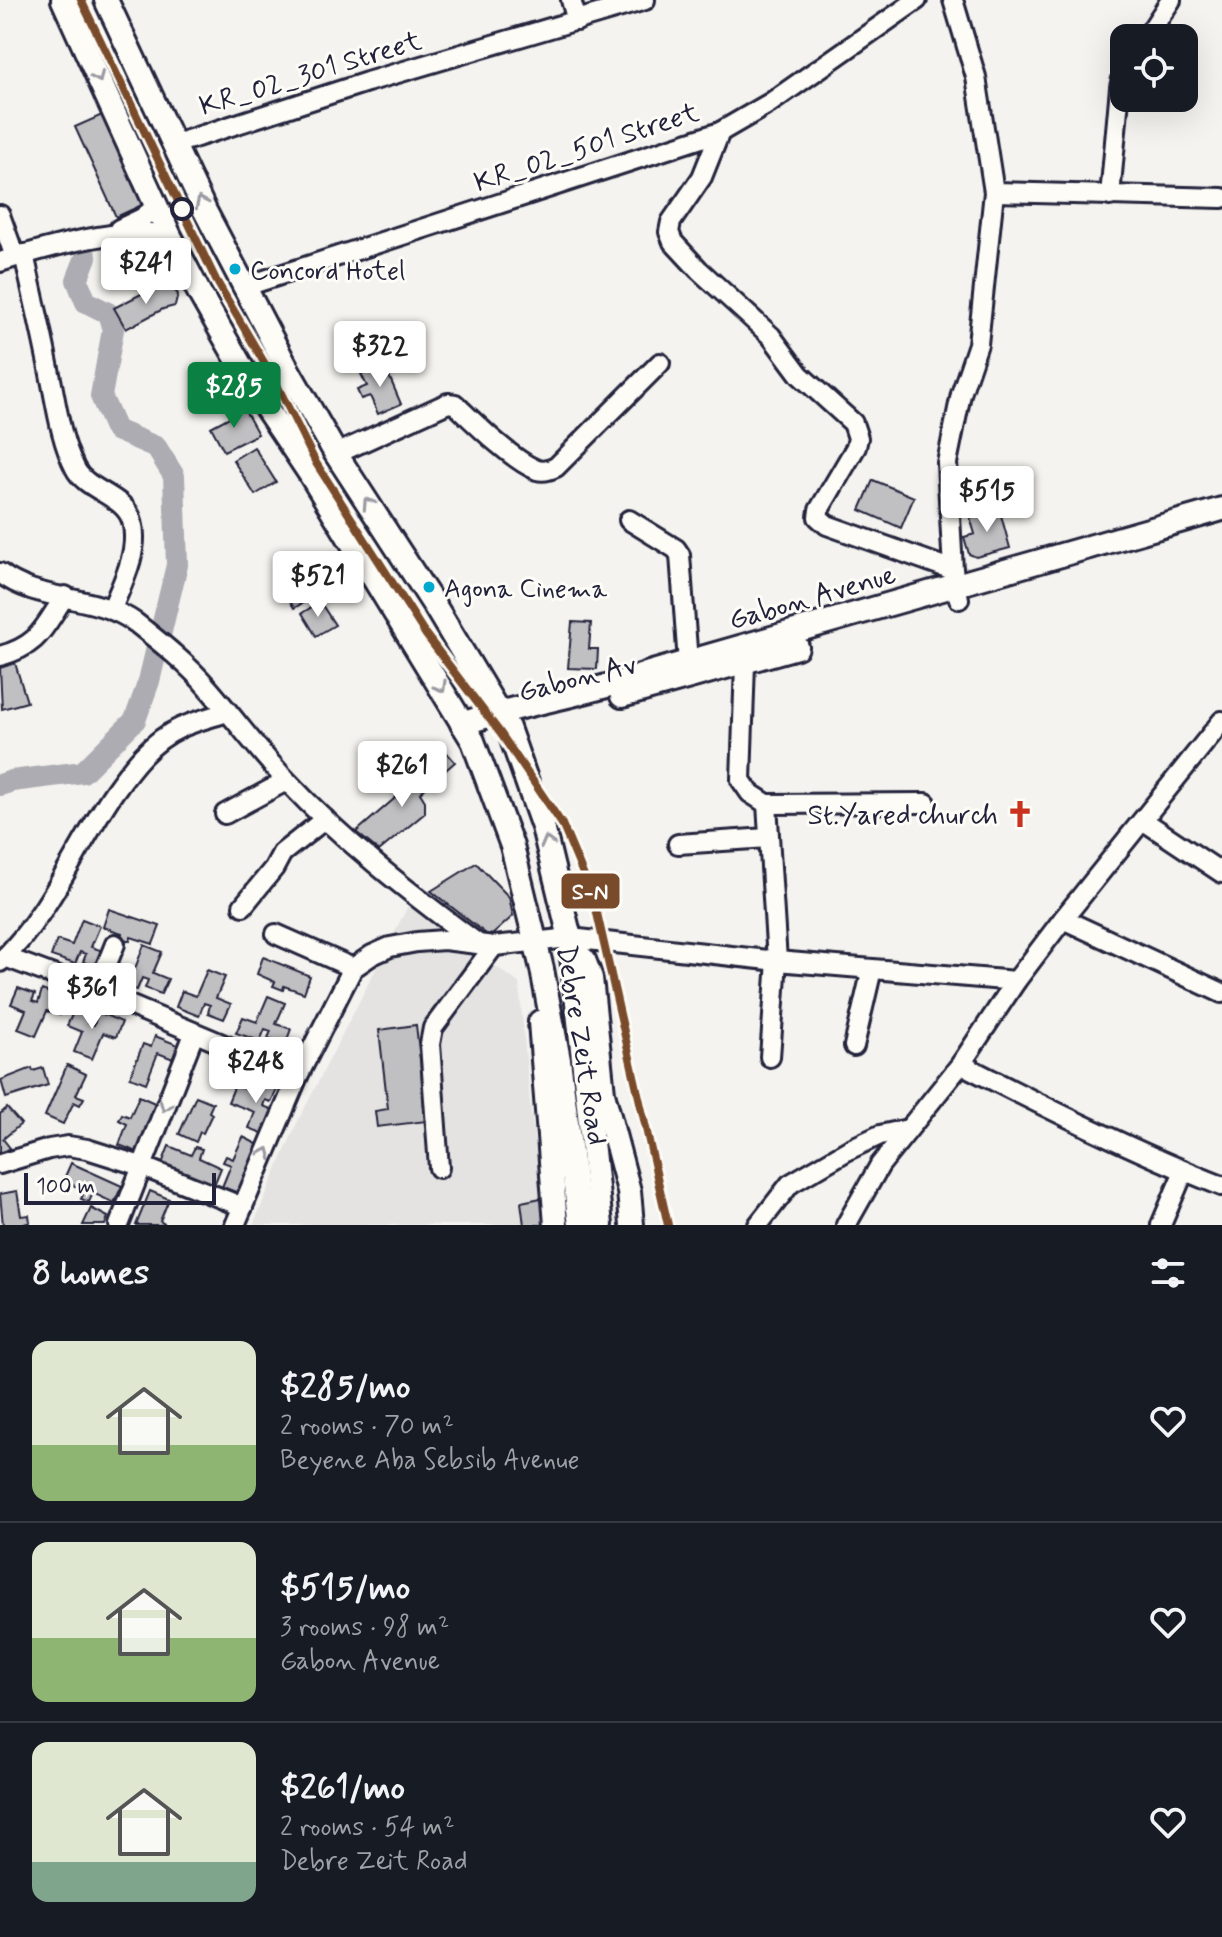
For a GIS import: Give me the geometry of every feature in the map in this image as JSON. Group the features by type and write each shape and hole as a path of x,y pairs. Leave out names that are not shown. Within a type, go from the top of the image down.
{"main road":[{"path":"106,0 243,287 336,454 503,720 543,827 571,944 601,1225"},
{"name":"Debre Zeit Road","path":"64,3 170,236 258,396 467,732 512,846 536,942 565,1104 580,1225"},
{"name":"Gabon Avenue","path":"693,670 956,585 1222,509"},
{"name":"Gabon Avenue","path":"649,673 745,663 956,585 1222,520"},
{"path":"424,659 455,641"},
{"name":"Gabon Av","path":"503,720 623,696 693,670"},
{"name":"Gabon Av","path":"503,720 649,673"},
{"path":"467,732 503,720"},
{"path":"571,944 584,960 591,978 603,1093 626,1175 632,1225"},
{"path":"542,969 540,1021 556,1225"},
{"path":"565,1104 561,1149 566,1225"},
{"path":"589,1112 601,1129 619,1225"}],"street":[{"path":"571,0 577,21"},
{"name":"KR_02_301 Street","path":"175,144 367,82 645,0"},
{"path":"720,132 702,177 671,222 669,232 673,242 771,336 800,375 853,423 858,438 856,447 819,510 818,517 827,525 956,585 947,463 961,394 978,344 994,192 976,77 953,0"},
{"path":"1155,24 1171,0"},
{"name":"KR_02_501 Street","path":"243,287 720,132 770,103 908,3"},
{"path":"1110,196 1118,112"},
{"path":"994,192 1222,198"},
{"path":"98,238 128,226 157,206"},
{"path":"0,215 62,436 76,472 122,506 131,518 133,537 130,560 112,608"},
{"path":"13,257 98,238 144,232 170,236"},
{"path":"336,454 448,403 455,404 507,450 538,471 548,471 556,467 660,363"},
{"path":"629,520 676,549 680,555 693,670"},
{"path":"0,573 33,590 112,608 135,623 207,686 286,781 325,819 405,889 487,945"},
{"path":"0,656 23,650 33,642 65,596"},
{"path":"745,663 741,780 750,793 767,804 926,803"},
{"path":"227,712 178,728 153,745 130,769 89,828 47,902 3,960 96,991 298,1076"},
{"path":"846,1225 880,1165 961,1064 1016,981 1222,721"},
{"path":"225,814 286,781"},
{"path":"767,804 777,961 770,1057"},
{"path":"243,906 274,868 282,853 325,819"},
{"path":"1144,821 1222,873"},
{"path":"678,844 768,838"},
{"path":"1063,919 1222,993"},
{"path":"276,934 353,968"},
{"path":"235,1225 298,1076 353,968 390,947 444,940 487,945 536,942 1016,981"},
{"path":"96,991 115,944"},
{"path":"439,1168 430,1044 433,1028 487,945"},
{"path":"854,1046 872,969"},
{"path":"119,1225 194,1034"},
{"path":"961,1064 1184,1171 1222,1186"},
{"path":"758,1225 790,1184 860,1144 880,1135 908,1129"},
{"path":"0,1164 68,1146 87,1149 141,1166 243,1207"},
{"path":"1161,1225 1184,1171"}],"shaded area":[{"path":"409,904 519,983 545,1225 253,1225 297,1123"}],"building":[{"path":"102,115 142,205 116,217 75,127"},
{"path":"172,288 178,294 175,306 126,329 114,308 145,292"},
{"path":"384,364 401,404 378,414 370,396 361,399 357,390 367,386 361,374"},
{"path":"244,409 258,434 224,451 211,427"},
{"path":"254,447 276,482 255,495 233,460"},
{"path":"873,480 914,497 901,528 860,510"},
{"path":"999,508 1010,548 976,557 969,554 964,537 975,534 970,517"},
{"path":"300,564 317,595 294,608 276,578"},
{"path":"320,602 335,625 316,636 302,613"},
{"path":"572,622 591,623 589,649 598,649 597,669 568,668"},
{"path":"15,663 27,702 2,709 0,668"},
{"path":"447,753 455,762 420,793 425,801 425,813 379,851 356,832"},
{"path":"476,863 509,897 513,916 490,937 431,891"},
{"path":"109,909 160,926 153,944 131,937 130,941 121,938 122,933 103,927"},
{"path":"82,919 100,926 91,947 106,952 99,968 83,962 86,954 80,952 75,964 51,956 57,940 72,945"},
{"path":"144,945 162,952 153,973 168,979 161,994 145,988 148,980 142,978 137,990 113,982 119,966 134,971"},
{"path":"263,957 310,976 304,993 284,986 283,990 273,986 275,982 257,974"},
{"path":"207,970 225,977 216,998 231,1004 224,1019 208,1013 210,1005 204,1003 199,1016 176,1007 182,991 196,996"},
{"path":"18,988 35,994 32,1001 38,1003 42,990 66,999 60,1015 47,1011 36,1036 18,1029 26,1010 11,1004"},
{"path":"268,996 285,1003 276,1024 291,1029 285,1045 268,1038 271,1031 265,1029 260,1041 236,1033 243,1017 257,1022"},
{"path":"74,1010 91,1016 88,1023 94,1025 98,1012 122,1022 116,1037 103,1033 92,1059 74,1052 82,1032 67,1026"},
{"path":"416,1025 427,1121 377,1127 375,1111 388,1109 379,1030"},
{"path":"155,1036 178,1045 173,1059 158,1053 146,1083 130,1077 143,1044 151,1047"},
{"path":"67,1065 86,1074 76,1095 84,1098 80,1105 74,1102 63,1124 45,1116"},
{"path":"32,1068 33,1071 43,1068 48,1085 6,1098 1,1080"},
{"path":"260,1080 278,1087 271,1102 265,1100 263,1106 276,1111 267,1135 249,1128 255,1112 228,1102 235,1085 255,1093"},
{"path":"139,1096 157,1104 137,1152 119,1145 127,1124 119,1120 122,1114 130,1117"},
{"path":"196,1096 213,1103 209,1112 212,1114 196,1142 179,1134"},
{"path":"7,1108 21,1124 3,1139 10,1148 0,1155 0,1114"},
{"path":"243,1137 261,1146 241,1194 222,1187 231,1165 223,1162 226,1156 233,1159"},
{"path":"169,1146 191,1155 195,1147 202,1149 199,1158 221,1168 214,1185 162,1164"},
{"path":"71,1163 122,1186 114,1203 93,1193 89,1202 81,1199 85,1190 63,1181"},
{"path":"17,1191 21,1216 29,1215 30,1222 3,1225 0,1194"},
{"path":"150,1191 169,1199 160,1221 166,1225 136,1225"},
{"path":"551,1196 553,1225 524,1225 521,1202"},
{"path":"91,1208 108,1217 105,1225 83,1225"}],"waterway":[{"path":"0,785 83,772 135,720 149,681 177,565 174,476 156,447 116,430 101,396 113,330 108,313 86,302 77,280 86,257"}],"transit line":[{"name":"S-N","path":"81,0 216,280 276,383 316,463 426,635 501,734 562,824 594,900 668,1225"}],"place":[{"name":"Concord Hotel","path":"235,269"},
{"name":"Agona Cinema","path":"429,587"},
{"name":"St.Yared church","path":"1020,814"}]}
